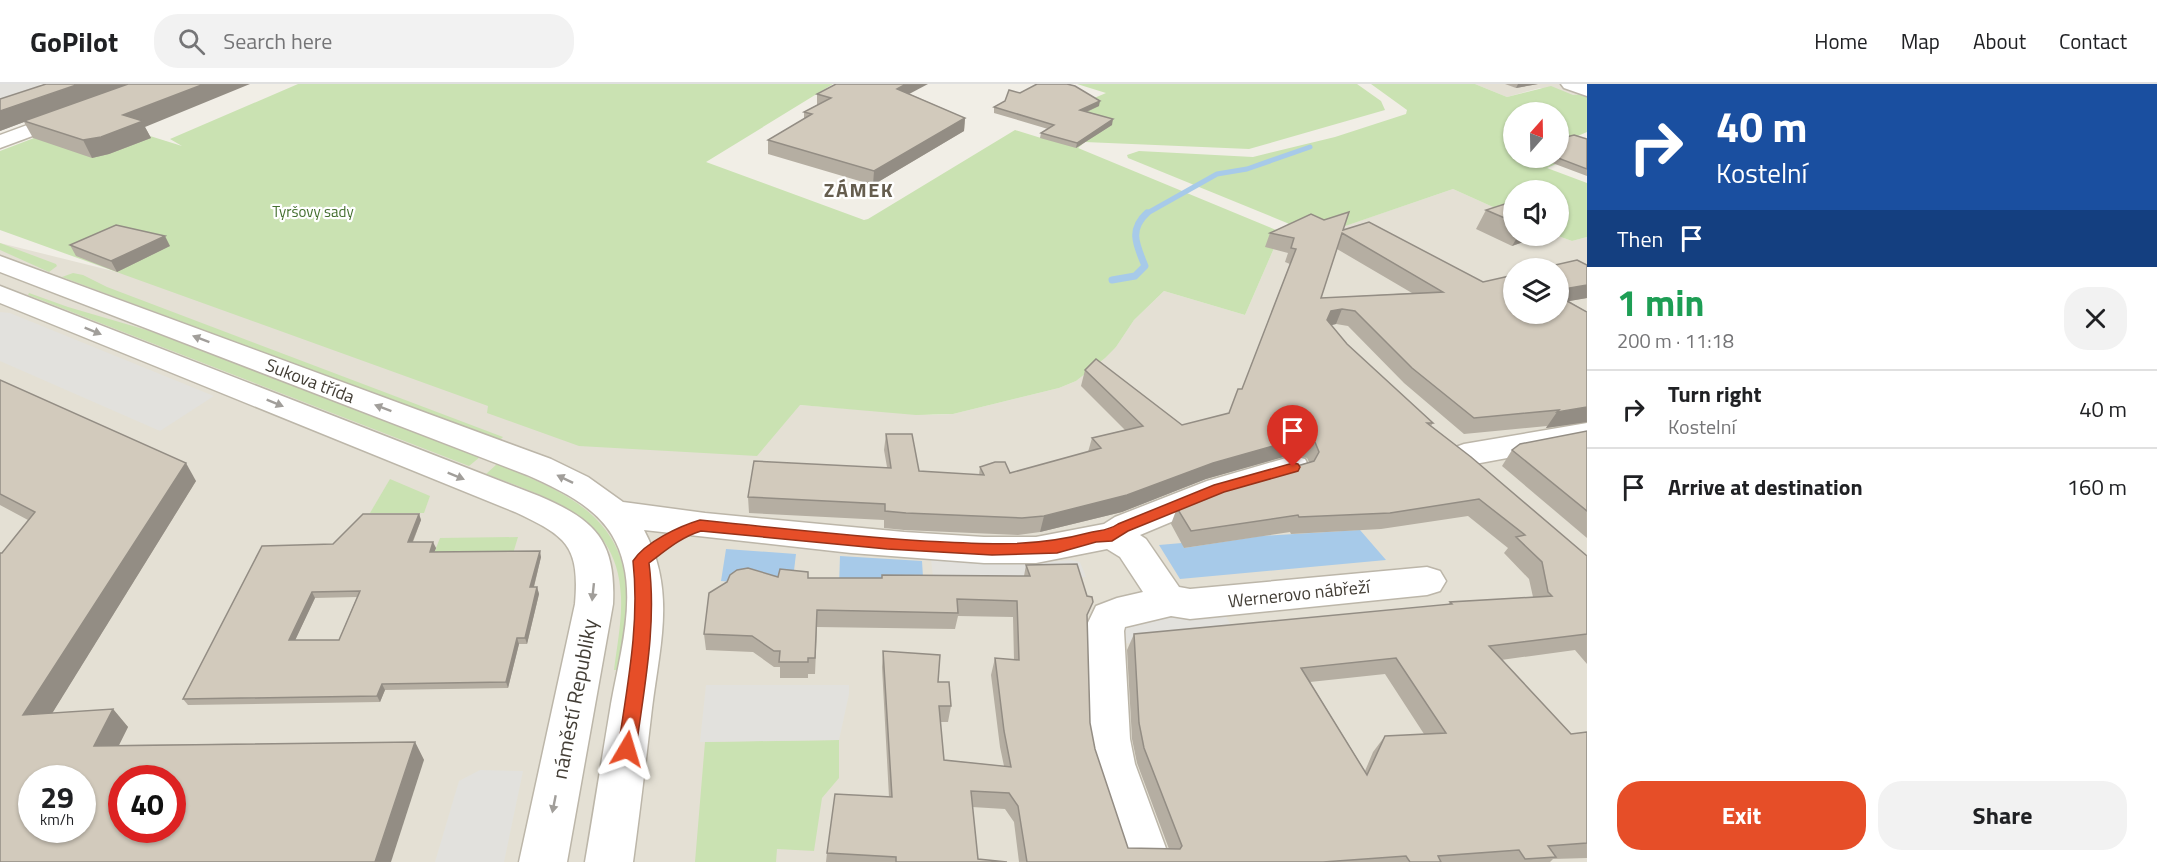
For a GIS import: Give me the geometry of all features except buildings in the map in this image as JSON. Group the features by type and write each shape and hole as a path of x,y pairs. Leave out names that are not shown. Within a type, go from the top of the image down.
{"street":[{"path":"0,142 156,84"},
{"path":"1570,84 1587,91"},
{"name":"Sukova třída","path":"2,277 61,301 91,297 539,467 575,484 613,512"},
{"name":"Sukova třída","path":"2,277 527,504 557,518 581,537"},
{"path":"1494,481 1456,448 1587,433"},
{"path":"1112,536 1123,528 1219,489 1293,467"},
{"path":"613,512 700,525 887,544 1014,551 1057,547 1096,536 1112,536 1127,542 1133,548 1162,594 1171,601"},
{"path":"609,862 642,639 644,602 641,561 628,531 613,512"},
{"path":"641,561 678,534 700,525"},
{"name":"náměstí Republiky","path":"543,862 593,599 595,581 592,556 581,537"},
{"name":"Wernerovo nábřeží","path":"1147,862 1110,752 1104,631 1110,617 1117,613 1171,601 1190,604 1427,581"}],"shaded area":[{"path":"0,84 38,84 59,89 0,105"},
{"path":"1475,84 1587,84 1587,104 1540,88 1507,97"},
{"path":"1453,189 1503,212 1503,246 1569,246 1569,240 1587,237 1587,862 0,862 0,243 117,272 799,405 933,415 953,414 1059,388 1076,381 1116,347 1134,320 1164,291 1245,315 1281,232 1336,229"},
{"path":"0,312 10,313 214,396 160,431 0,361"},
{"path":"931,559 1007,565 1071,560 1080,562 1086,577 1021,578 934,586"},
{"path":"1223,612 1235,631 1121,644 1113,624"},
{"path":"706,685 849,685 839,740 700,742"},
{"path":"480,770 523,771 504,862 435,862 459,781"}],"green space":[{"name":"Tyršovy sady","path":"298,84 833,84 706,162 864,220 1015,130 1041,138 1092,99 1106,93 1077,84 1357,84 1381,101 1385,110 1249,149 1085,142 1078,148 1281,232 1245,315 1164,291 1134,320 1116,347 1105,358 1076,381 1059,388 953,414 916,415 800,405 757,456 579,446 487,413 488,406 0,230 0,151 89,117 182,146 170,139"},
{"path":"1371,84 1475,84 1507,97 1551,86 1573,95 1587,94 1587,132 1569,140 1569,102 1503,102 1503,168 1547,168 1587,183 1587,237 1569,240 1569,180 1503,180 1503,212 1453,189 1322,234 1299,231 1287,223 1128,158 1127,155 1139,151 1253,157 1335,137 1406,114 1407,110"},
{"path":"0,243 57,266 49,272 0,250"},
{"path":"73,273 503,437 499,441 62,277"},
{"path":"29,293 150,331 480,457 469,466 28,295"},
{"path":"497,464 548,486 570,499 590,513 606,530 618,551 625,576 627,607 619,670 614,670 621,597 617,569 608,547 594,529 576,514 534,492 486,474"},
{"path":"390,479 430,496 424,513 370,513"},
{"path":"518,537 512,557 432,558 440,538"},
{"path":"839,740 839,778 822,798 814,851 777,849 776,862 695,862 705,742"}],"water":[{"path":"1360,530 1386,560 1180,579 1159,545 1182,543 1184,548 1261,536"},
{"path":"726,549 796,554 792,587 721,581"},
{"path":"840,556 922,561 923,577 839,586"}],"waterway":[{"path":"1146,214 1217,174 1247,169 1310,147"},
{"path":"1112,280 1135,276 1145,266 1137,245 1136,232 1141,219 1146,214"}],"district":[{"name":"ZÁMEK","path":"859,190"}],"route":[{"path":"627,749 644,621 641,561 669,540 689,529 700,525 887,544 992,550 1014,551 1057,547 1096,536 1112,536 1123,528 1219,489 1293,467"}]}
